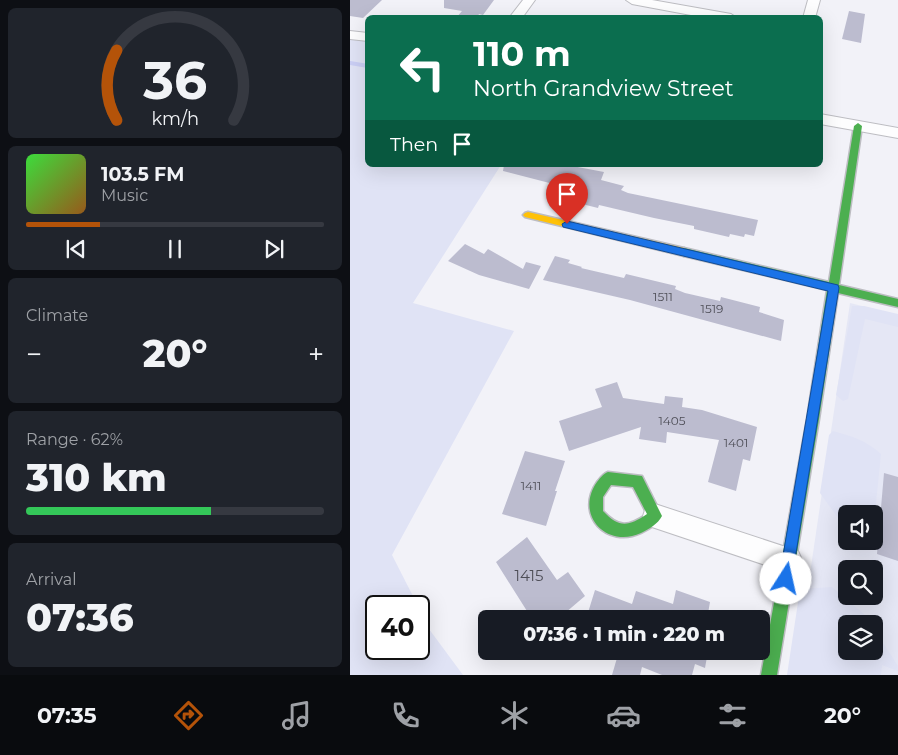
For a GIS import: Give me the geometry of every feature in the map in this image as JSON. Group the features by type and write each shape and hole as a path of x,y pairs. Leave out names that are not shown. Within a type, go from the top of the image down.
{"street":[{"path":"517,15 529,0"},
{"path":"632,0 714,15"},
{"path":"809,15 814,0"},
{"path":"350,34 365,36"},
{"path":"823,120 898,133"},
{"path":"769,675 834,288 858,126"},
{"path":"528,215 898,303"},
{"path":"655,516 638,530 618,533 605,526 596,514 596,495 608,478 637,481 655,516 789,560"}],"shaded area":[{"path":"350,36 365,39 365,167 500,167 413,303 514,331 392,555 412,595 365,595 365,660 430,660 430,630 463,675 350,675"},
{"path":"850,303 898,315 898,675 795,675"},
{"path":"852,306 864,306 898,314 898,327 865,319 848,399 843,401 836,395"},
{"path":"833,431 847,435 870,446 881,454 876,505 838,505 838,518 820,493 829,435"},
{"path":"832,587 838,592 838,605 853,605 865,615 838,615 838,660 883,660 883,643 898,666 898,671 882,665 881,675 787,675 800,589"}],"building":[{"path":"350,0 382,0 363,18 350,16"},
{"path":"444,0 494,0 483,15 459,15 462,11 444,8"},
{"path":"849,11 865,14 861,43 842,39"},
{"path":"504,167 578,167 604,172 601,180 624,186 621,190 628,193 758,220 754,236 745,234 744,237 730,234 729,237 694,229 694,226 599,205 598,208 582,204 587,194 564,190 565,187 503,171"},
{"path":"465,244 484,254 488,249 523,269 526,262 541,266 529,289 479,275 448,261"},
{"path":"555,256 570,260 568,263 581,268 624,278 626,274 676,286 675,289 685,293 720,301 721,297 760,307 759,312 784,320 781,341 630,300 543,280"},
{"path":"617,382 623,398 664,404 665,396 683,398 682,407 702,410 757,427 750,461 743,459 736,491 708,482 719,440 667,432 666,443 639,439 641,427 569,451 559,421 602,407 595,389"},
{"path":"525,451 565,461 546,526 502,514"},
{"path":"884,473 898,477 898,561 877,554 877,550 883,550 883,505 881,505"},
{"path":"527,537 557,580 568,572 585,596 569,610 526,610 496,562"},
{"path":"595,590 632,604 636,591 673,604 676,590 710,602 709,610 589,610"},
{"path":"616,660 706,660 705,668 695,664 692,675 662,675 642,667 640,675 612,675"}],"waterway":[{"path":"350,63 365,66"}],"traffic: fast":[{"path":"769,675 813,419 858,126"},
{"path":"684,252 898,303"},
{"path":"608,478 637,481 655,516 639,527 624,531 611,527 604,522 596,514 596,495 608,478"}],"traffic: slow":[{"path":"528,215 684,252"}],"route":[{"path":"567,224 834,288 786,579"}]}
